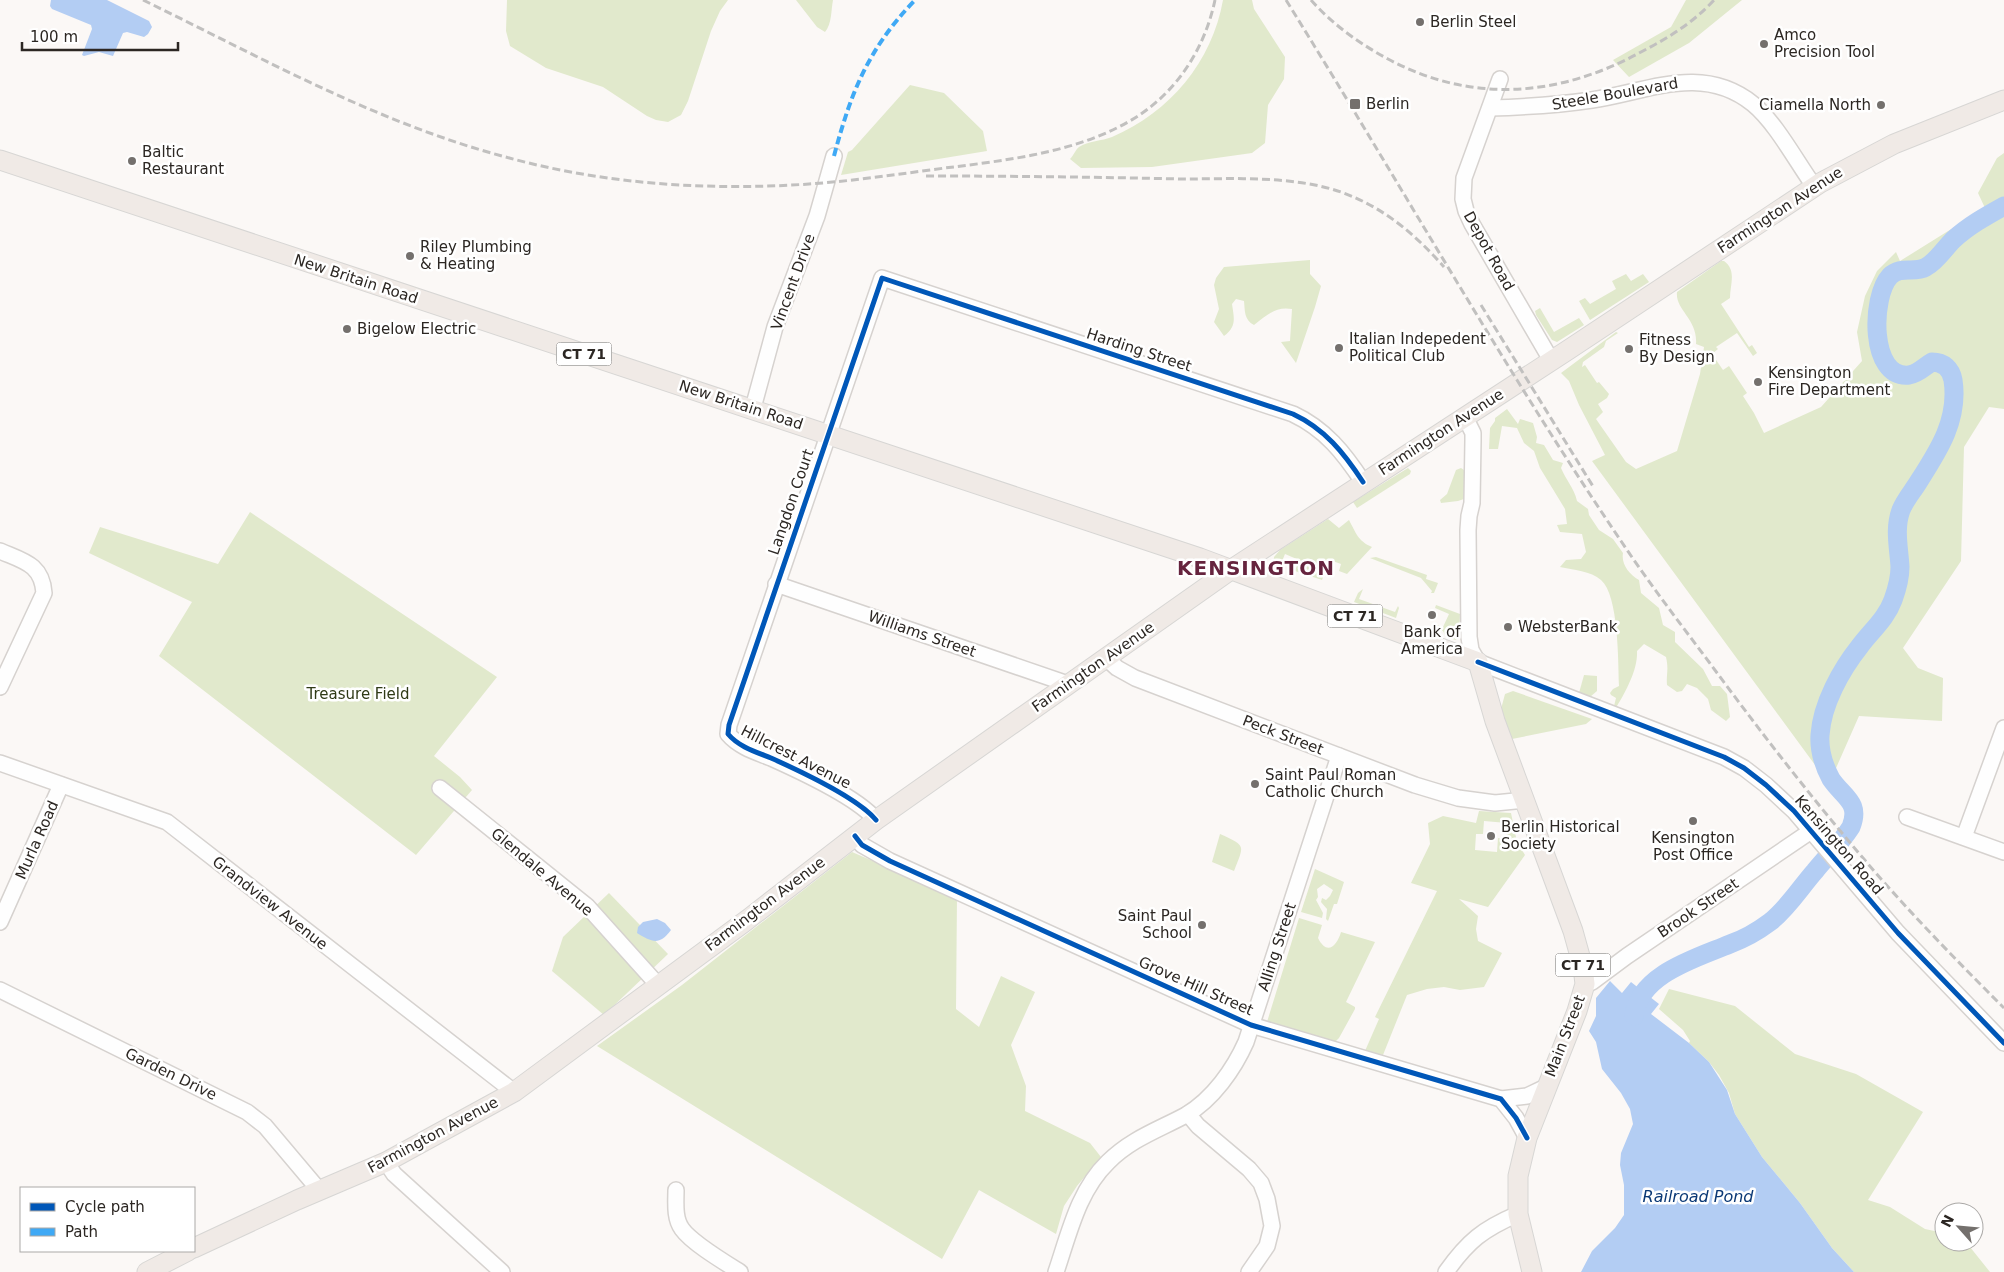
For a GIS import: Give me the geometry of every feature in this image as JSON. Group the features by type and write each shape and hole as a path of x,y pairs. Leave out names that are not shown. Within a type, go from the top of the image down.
{"main road":[{"name":"Farmington Avenue","path":"195,1248 319,1190 386,1162 514,1092 876,820 1232,569 1814,186 1894,144 2004,100"},
{"name":"New Britain Road","path":"0,160 753,408 1232,569 1478,662"},
{"name":"Main Street","path":"1478,662 1495,721 1573,932 1583,967 1584,984 1577,1011 1527,1138 1518,1176 1518,1214 1532,1272"},
{"path":"148,1272 186,1252"}],"street":[{"name":"Depot Road","path":"1500,79 1464,178 1464,208 1551,360"},
{"name":"Steele Boulevard","path":"1490,108 1528,107 1586,101 1673,82 1710,84 1734,92 1759,110 1814,186"},
{"name":"Vincent Drive","path":"753,408 775,328 817,216 834,156"},
{"name":"Langdon Court","path":"728,734 729,725 776,584 882,278"},
{"name":"Harding Street","path":"882,278 1293,414 1308,421 1331,439 1363,482"},
{"name":"Main Street","path":"1465,416 1473,433 1472,502 1478,516 1473,531 1473,608 1479,648 1478,662"},
{"path":"0,551 23,561 37,570 43,580 44,593 0,687"},
{"name":"Williams Street","path":"776,584 1068,684"},
{"name":"Peck Street","path":"1106,658 1117,668 1135,678 1415,786 1458,798 1495,803 1524,800"},
{"name":"Kensington Road","path":"1478,662 1724,757 1744,768 1776,792 1898,933 2004,1043"},
{"path":"1964,837 2004,728"},
{"name":"Hillcrest Avenue","path":"728,734 735,742 788,766 861,805 876,820"},
{"name":"Alling Street","path":"1056,1272 1079,1205 1094,1178 1106,1164 1121,1149 1139,1137 1188,1114 1223,1081 1238,1061 1246,1042 1339,756"},
{"name":"Grandview Avenue","path":"0,764 167,822 514,1092"},
{"name":"Murla Road","path":"0,922 61,785"},
{"name":"Glendale Avenue","path":"440,788 587,906 658,985"},
{"path":"1907,816 2004,852"},
{"name":"Brook Street","path":"1584,984 1592,982 1627,956 1811,831"},
{"name":"Grove Hill Street","path":"855,836 867,848 890,861 1251,1026 1501,1100 1527,1096 1546,1087"},
{"name":"Garden Drive","path":"0,990 247,1112 265,1126 319,1190"},
{"path":"1501,1100 1516,1118 1527,1138"},
{"path":"1188,1114 1198,1126 1249,1169 1261,1183 1267,1199 1272,1226 1267,1246 1249,1272"},
{"path":"386,1162 394,1174 502,1272"},
{"path":"676,1190 676,1213 681,1229 740,1272"},
{"path":"1446,1272 1470,1242 1487,1228 1518,1214"}],"green space":[{"path":"507,0 728,0 720,11 711,31 688,101 681,115 668,122 647,116 603,87 546,68 510,46 506,31"},
{"path":"796,0 833,0 830,21 825,32 817,27"},
{"path":"1223,0 1252,0 1254,9 1285,57 1284,79 1268,105 1265,143 1252,153 1152,167 1081,168 1070,159 1079,147 1087,143 1112,137 1133,126 1152,114 1170,99 1198,64 1209,44"},
{"path":"1686,0 1742,0 1689,43 1629,77 1613,60 1671,27"},
{"path":"910,85 944,93 983,131 987,151 841,175 848,152 852,150"},
{"path":"2004,153 2004,409 1989,407 1964,447 1961,561 1903,648 1918,668 1943,678 1942,721 1859,716 1829,784 1592,461 1605,455 1579,405 1569,381 1561,373 1616,332 1618,333 1606,341 1604,347 1583,362 1582,367 1585,365 1597,383 1599,382 1609,394 1607,398 1598,404 1603,412 1596,419 1626,462 1636,469 1677,451 1700,374 1704,347 1696,344 1694,328 1679,304 1677,292 1721,261 1724,261 1732,273 1732,278 1730,298 1721,304 1749,347 1752,345 1757,353 1753,356 1737,333 1716,347 1718,349 1712,354 1723,370 1729,366 1747,393 1743,396 1764,433 1821,407 1862,361 1857,332 1865,296 1877,271 1896,252 1900,261 1985,208 1978,193 1997,158"},
{"path":"1310,260 1310,274 1321,286 1296,363 1281,342 1290,341 1292,309 1276,310 1254,325 1248,321 1244,301 1236,299 1232,304 1233,325 1224,336 1214,322 1219,309 1214,285 1216,278 1224,267"},
{"path":"1626,274 1631,281 1643,274 1649,282 1590,320 1579,301 1585,298 1590,304 1616,289 1612,281"},
{"path":"1540,308 1554,332 1579,318 1584,325 1557,342 1552,340 1536,315 1535,311"},
{"path":"1507,409 1518,424 1520,419 1533,423 1537,437 1536,443 1544,445 1553,460 1563,463 1561,468 1577,501 1588,509 1589,515 1599,530 1613,539 1623,553 1623,561 1626,568 1639,580 1641,593 1659,608 1663,625 1675,632 1675,642 1703,669 1712,686 1720,686 1727,694 1730,717 1726,721 1711,710 1708,699 1697,688 1687,684 1682,691 1677,692 1667,685 1666,657 1644,644 1637,651 1636,665 1628,687 1617,706 1614,706 1616,698 1610,693 1619,686 1618,646 1614,614 1607,588 1597,577 1582,571 1560,567 1566,560 1581,559 1586,552 1582,534 1560,532 1557,525 1567,524 1565,509 1540,468 1534,451 1524,443 1517,428 1502,426 1498,449 1489,449 1490,428 1495,418"},
{"path":"1408,468 1411,471 1410,474 1357,508 1353,502"},
{"path":"1461,468 1465,473 1464,499 1441,503 1440,500 1447,494 1456,470"},
{"name":"Treasure Field","path":"250,512 497,677 434,756 460,777 472,790 416,855 159,656 192,602 89,553 100,527 218,564"},
{"path":"1328,519 1339,528 1349,520 1360,539 1372,547 1347,574 1339,571 1341,564 1330,560 1322,580 1295,571 1299,560 1285,554 1278,571 1273,568 1274,557 1280,550"},
{"path":"1376,557 1427,575 1426,579 1438,583 1434,593 1431,593 1432,591 1421,578 1370,558"},
{"path":"1363,589 1359,599 1395,612 1398,606 1396,618 1354,602 1358,593"},
{"path":"1436,605 1460,614 1459,636 1456,640 1446,637 1443,631 1432,626 1432,623 1443,627 1449,614 1435,608"},
{"path":"1584,675 1597,676 1597,691 1590,697 1579,693"},
{"path":"1513,691 1592,719 1586,724 1512,739 1501,709 1505,694"},
{"path":"1479,811 1511,813 1517,842 1525,855 1488,907 1459,899 1478,916 1476,929 1478,941 1502,953 1484,987 1460,990 1444,987 1427,989 1407,995 1383,1055 1365,1051 1379,1019 1375,1017 1437,891 1411,883 1430,844 1428,823 1443,816 1476,823","holes":["1484,821 1507,823 1506,839 1498,838 1497,852 1475,850 1476,834 1483,834"]},
{"path":"1220,834 1235,841 1241,847 1240,856 1234,871 1212,862"},
{"path":"852,852 957,897 956,1009 979,1027 1001,976 1035,992 1011,1045 1026,1086 1025,1111 1090,1143 1101,1157 1077,1186 1064,1206 1056,1234 979,1190 942,1259 597,1046 682,985"},
{"path":"1315,869 1344,882 1337,904 1334,904 1328,921 1326,919 1327,909 1321,902 1322,898 1326,900 1330,896 1333,890 1324,884 1317,889 1318,897 1316,900 1323,913 1322,918 1301,912"},
{"path":"609,893 668,954 604,1015 552,971 563,937"},
{"path":"1299,918 1322,925 1318,938 1328,948 1334,945 1341,932 1375,942 1346,1002 1355,1007 1355,1009 1335,1042 1267,1022"},
{"path":"1669,989 1735,1006 1795,1054 1856,1074 1923,1112 1868,1200 1890,1207 1925,1229 1934,1231 1934,1252 1974,1252 1990,1272 1854,1272 1832,1248 1800,1203 1762,1157 1735,1114 1729,1093 1719,1075 1709,1062 1689,1043 1690,1041 1683,1030 1659,1009"}],"water":[{"path":"51,0 107,0 149,21 152,27 144,37 127,32 123,33 113,56 99,52 84,56 82,55 92,29 91,25 52,9 50,6"},
{"path":"657,919 665,923 671,930 663,938 655,941 637,933 638,927 643,922"},
{"name":"Railroad Pond","path":"1610,981 1622,993 1631,982 1659,1004 1651,1014 1689,1043 1709,1062 1727,1090 1735,1114 1762,1157 1800,1203 1832,1248 1854,1272 1581,1272 1592,1251 1615,1228 1624,1215 1624,1185 1620,1165 1621,1153 1633,1124 1630,1109 1621,1093 1602,1069 1596,1042 1589,1031 1596,1016 1596,998"}],"waterway":[{"path":"1634,1016 1638,1001 1646,989 1658,978 1686,962 1746,937 1770,922 1788,904 1851,827 1854,818 1852,806 1831,779 1822,758 1820,735 1824,711 1834,688 1853,655 1883,619 1893,600 1900,571 1897,531 1901,510 1934,458 1946,433 1953,408 1954,394 1951,373 1940,363 1932,362 1918,372 1909,375 1896,373 1886,364 1880,351 1877,334 1879,300 1890,276 1899,271 1917,270 1926,267 1934,262 1953,240 1965,230 2004,206"}],"railway":[{"path":"143,0 319,87 364,107 455,142 539,166 577,173 654,183 732,187 826,183 969,165 1019,158 1093,138 1138,116 1153,105 1178,80 1188,66 1205,34 1215,0"},
{"path":"1286,0 1534,408 1642,572 1749,716 1832,821 1906,907 2004,1008"},
{"path":"1311,0 1337,25 1367,47 1388,59 1420,73 1451,83 1483,88 1515,89 1547,86 1579,78 1610,67 1641,52 1689,23 1714,0"},
{"path":"926,176 1262,179 1302,183 1341,192 1371,205 1422,243 1444,267"},
{"path":"1481,305 1594,488"}],"marked path":[{"path":"834,156 847,112 863,72 885,36 915,0"}],"cycle path":[{"path":"876,820 856,802 827,785 748,749 732,739 728,734 729,725 882,278 1293,414 1324,434 1349,461 1363,482"},
{"path":"1478,662 1724,757 1744,768 1794,811 1898,933 2004,1043"},
{"path":"855,836 862,845 890,861 1251,1025 1501,1099 1516,1118 1527,1138"}],"place":[{"name":"Berlin Steel","path":"1420,22"},
{"name":"Amco Precision Tool","path":"1764,44"},
{"name":"Berlin","path":"1355,104"},
{"name":"Ciamella North","path":"1881,105"},
{"name":"Baltic Restaurant","path":"132,161"},
{"name":"Riley Plumbing & Heating","path":"410,256"},
{"name":"Bigelow Electric","path":"347,329"},
{"name":"Italian Indepedent Political Club","path":"1339,348"},
{"name":"Fitness By Design","path":"1629,349"},
{"name":"Kensington Fire Department","path":"1758,382"},
{"name":"Bank of America","path":"1432,615"},
{"name":"WebsterBank","path":"1508,627"},
{"name":"Saint Paul Roman Catholic Church","path":"1255,784"},
{"name":"Kensington Post Office","path":"1693,821"},
{"name":"Berlin Historical Society","path":"1491,836"},
{"name":"Saint Paul School","path":"1202,925"}],"district":[{"name":"KENSINGTON","path":"1256,568"}]}
